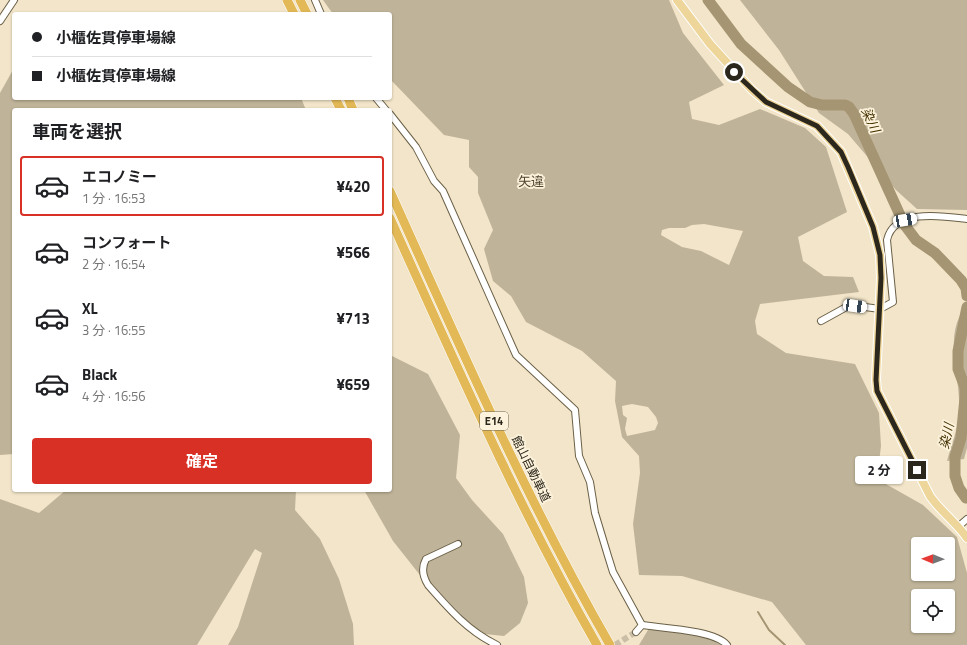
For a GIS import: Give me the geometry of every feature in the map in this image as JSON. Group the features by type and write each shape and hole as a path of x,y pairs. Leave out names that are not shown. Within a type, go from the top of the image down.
{"highway":[{"path":"287,0 293,12"},
{"path":"300,0 306,12"},
{"name":"館山自動車道","path":"392,195 484,400 531,498 584,601 610,645"},
{"name":"館山自動車道","path":"392,222 475,408 521,502 597,645"}],"main road":[{"path":"678,0 710,44 752,90 766,102 817,126 841,152 873,227 877,240 881,278 876,380 877,391 930,496 938,508 959,526 967,538"}],"street":[{"path":"0,21 14,0"},
{"path":"315,0 320,12"},
{"path":"378,100 384,108"},
{"path":"392,117 416,147 434,181 443,191 516,355 575,410 579,456 590,482 595,513 608,556 613,572 642,625"},
{"path":"821,321 850,305 880,309 893,302 887,240 889,233 897,222 941,215 967,219"},
{"path":"959,526 967,519"},
{"path":"458,544 426,559 424,563 423,577 428,585 466,626 479,636 497,645"},
{"path":"636,632 642,625"},
{"path":"642,625 721,639 727,645"}],"shaded area":[{"path":"323,0 669,0 683,33 724,85 689,102 692,119 719,125 760,109 805,128 826,147 847,212 798,237 803,261 824,276 853,277 859,292 760,304 755,321 757,334 786,353 855,364 879,413 881,446 877,479 923,505 957,537 967,573 967,645 806,645 772,602 682,576 639,575 633,524 640,473 639,456 622,437 615,401 616,381 582,351 526,322 511,296 493,281 484,249 493,230 478,193 478,177 469,167 469,140 444,135 392,81 392,12 332,12","holes":["704,224 743,231 729,265 701,251 682,247 661,235 662,230 669,228 685,228 692,225","632,404 648,407 656,417 658,423 655,430 627,436 625,429 627,418 623,415 622,406"]},
{"path":"740,0 967,0 967,210 917,209 896,190 848,134 819,113 779,50"},
{"path":"12,72 12,100 302,100 305,108 12,108 12,454 0,455 0,93"},
{"path":"967,305 967,448 964,459 947,461 956,431 959,413 959,399 954,357 955,329 959,317"},
{"path":"392,356 428,374 460,435 456,478 472,500 503,534 524,577 528,603 520,623 504,636 475,633 446,608 393,541 365,492 392,492"},
{"path":"64,492 296,492 295,510 320,539 339,579 353,624 354,645 228,645 238,627 262,553 255,549 197,645 0,645 0,499 39,513"},
{"path":"651,625 690,628 710,633 723,645 639,645"}],"waterway":[{"name":"染川","path":"708,0 741,44 788,87 810,102 822,105 845,105 849,107 854,114 904,224 916,240 935,253 961,280 966,288 967,296"},
{"name":"染川","path":"966,498 959,488 955,476 955,457 961,438 965,398 965,387 958,369 958,351 967,307"},
{"path":"758,612 769,630 785,645"}],"tunnel":[{"path":"615,645 636,632"}],"district":[{"name":"矢違","path":"531,181"}],"route":[{"path":"734,72 766,102 817,126 833,141 841,152 848,167 873,227 880,255 881,278 876,380 877,391 917,470"}]}
